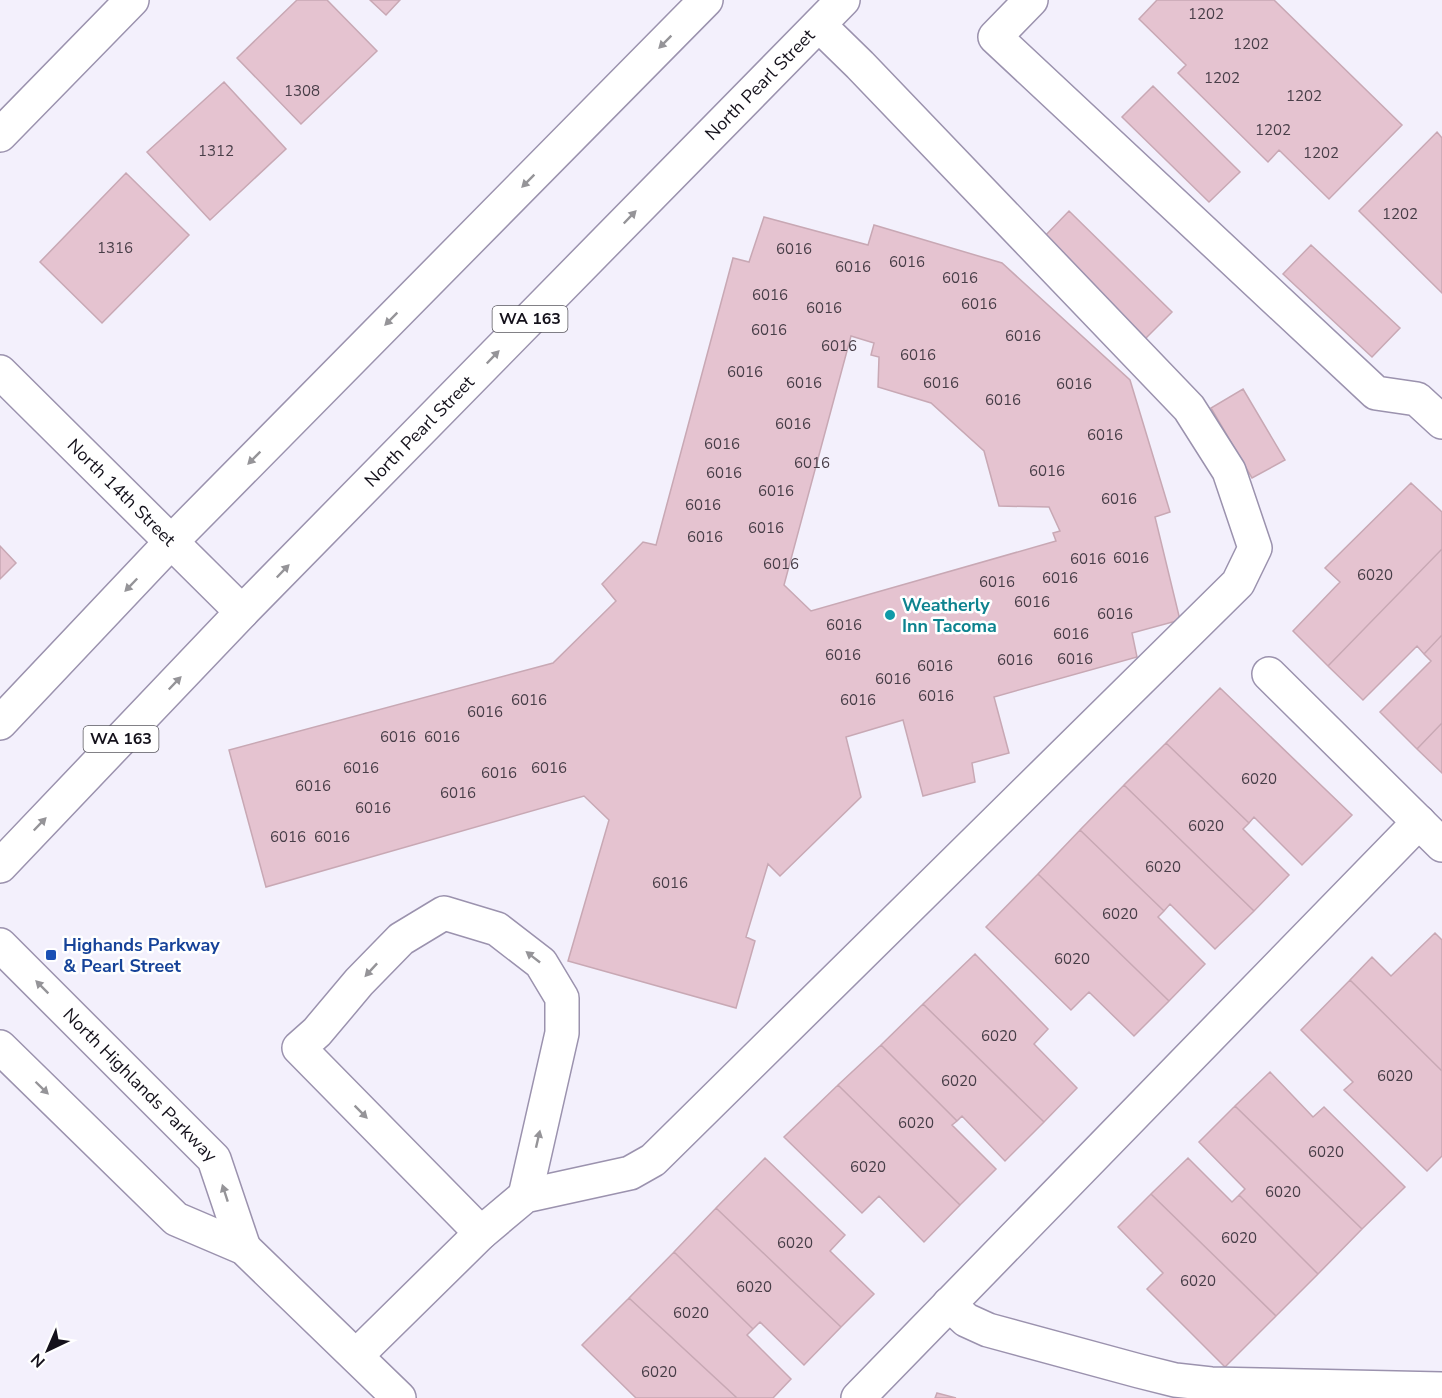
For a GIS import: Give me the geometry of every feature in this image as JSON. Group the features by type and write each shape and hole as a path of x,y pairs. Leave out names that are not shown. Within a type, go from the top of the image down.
{"main road":[{"path":"0,135 132,0"},
{"path":"0,723 171,542 706,0"},
{"name":"North Pearl Street","path":"0,866 242,612 843,0"},
{"path":"1031,0 995,37 1376,393 1417,399 1442,422"},
{"path":"356,1356 481,1233 525,1196 630,1173 653,1160 1239,583 1255,548 1229,471 1189,408 819,25"},
{"name":"North 14th Street","path":"0,372 242,612"},
{"path":"1269,674 1442,845"},
{"path":"858,1398 1419,822"},
{"path":"481,1233 299,1048 317,1032 359,982 400,939 444,913 497,929 541,963 562,998 562,1034 525,1196"},
{"name":"North Highlands Parkway","path":"0,945 214,1159 244,1248"},
{"name":"North Highlands Parkway","path":"0,1047 176,1219 244,1248 399,1398"},
{"path":"949,1304 966,1320 988,1330 1175,1380 1211,1384 1405,1394 1442,1389"}],"building":[{"path":"297,0 327,0 377,51 301,124 237,58"},
{"path":"370,0 400,0 386,15"},
{"path":"1157,0 1274,0 1402,125 1329,199 1279,150 1268,162 1178,73 1186,65 1139,19"},
{"path":"224,82 286,149 210,220 147,152"},
{"path":"1153,86 1240,172 1209,202 1122,117"},
{"path":"1437,132 1442,138 1442,293 1359,211"},
{"path":"126,173 189,235 102,323 40,262"},
{"path":"1069,211 1172,312 1145,339 1042,239"},
{"name":"Weatherly Inn Tacoma","path":"764,217 868,245 874,225 1002,263 1130,380 1170,512 1155,517 1180,620 1132,633 1137,657 994,697 1009,753 972,763 975,782 923,796 903,720 846,737 861,797 780,876 768,864 746,937 755,941 736,1008 568,961 609,820 584,796 266,887 229,750 553,663 616,601 602,584 643,542 656,545 733,258 749,262","holes":["851,336 874,343 871,355 879,357 878,387 931,403 984,451 999,506 1049,507 1060,531 1053,533 1056,541 811,611 784,585"]},
{"path":"1311,245 1400,328 1372,357 1283,274"},
{"path":"1243,389 1285,460 1252,478 1211,408"},
{"path":"1411,483 1442,512 1442,549 1328,666 1293,631 1340,582 1325,568"},
{"path":"0,546 16,563 0,579"},
{"path":"1442,549 1442,635 1424,654 1417,646 1363,700 1328,666"},
{"path":"1442,635 1442,723 1417,749 1380,712 1431,661 1424,654"},
{"path":"1220,688 1352,815 1302,865 1254,817 1249,823 1166,743"},
{"path":"1442,723 1442,773 1417,749"},
{"path":"1166,743 1249,823 1243,829 1289,875 1254,911 1124,785"},
{"path":"1124,785 1254,911 1215,949 1170,904 1164,911 1080,830"},
{"path":"1080,830 1164,911 1158,917 1205,964 1169,1001 1038,874"},
{"path":"1038,874 1169,1001 1134,1036 1089,992 1071,1010 986,927"},
{"path":"1435,933 1442,940 1442,1071 1350,980 1372,957 1391,976"},
{"path":"975,954 1048,1029 1034,1044 1077,1088 1044,1122 923,1004"},
{"path":"1350,980 1442,1071 1442,1156 1427,1171 1344,1090 1353,1082 1301,1030"},
{"path":"923,1004 1044,1122 1005,1161 962,1116 957,1121 881,1045"},
{"path":"881,1045 957,1121 952,1125 996,1169 960,1205 838,1085"},
{"path":"1270,1072 1313,1117 1324,1107 1405,1187 1362,1229 1235,1106"},
{"path":"838,1085 960,1205 924,1242 879,1196 862,1213 784,1137"},
{"path":"1235,1106 1362,1229 1318,1274 1239,1195 1245,1189 1199,1142"},
{"path":"765,1158 845,1235 830,1251 874,1294 841,1327 716,1208"},
{"path":"1188,1158 1232,1202 1239,1195 1318,1274 1276,1316 1151,1194"},
{"path":"1151,1194 1276,1316 1225,1367 1147,1289 1163,1273 1118,1227"},
{"path":"716,1208 841,1327 804,1365 760,1322 753,1329 674,1252"},
{"path":"674,1252 753,1329 747,1335 791,1379 773,1398 737,1398 629,1298"},
{"path":"629,1298 737,1398 636,1398 582,1345"},
{"path":"937,1393 956,1398 935,1398"}],"place":[{"name":"Weatherly Inn Tacoma","path":"890,615"},
{"name":"Highands Parkway & Pearl Street","path":"51,955"}]}
